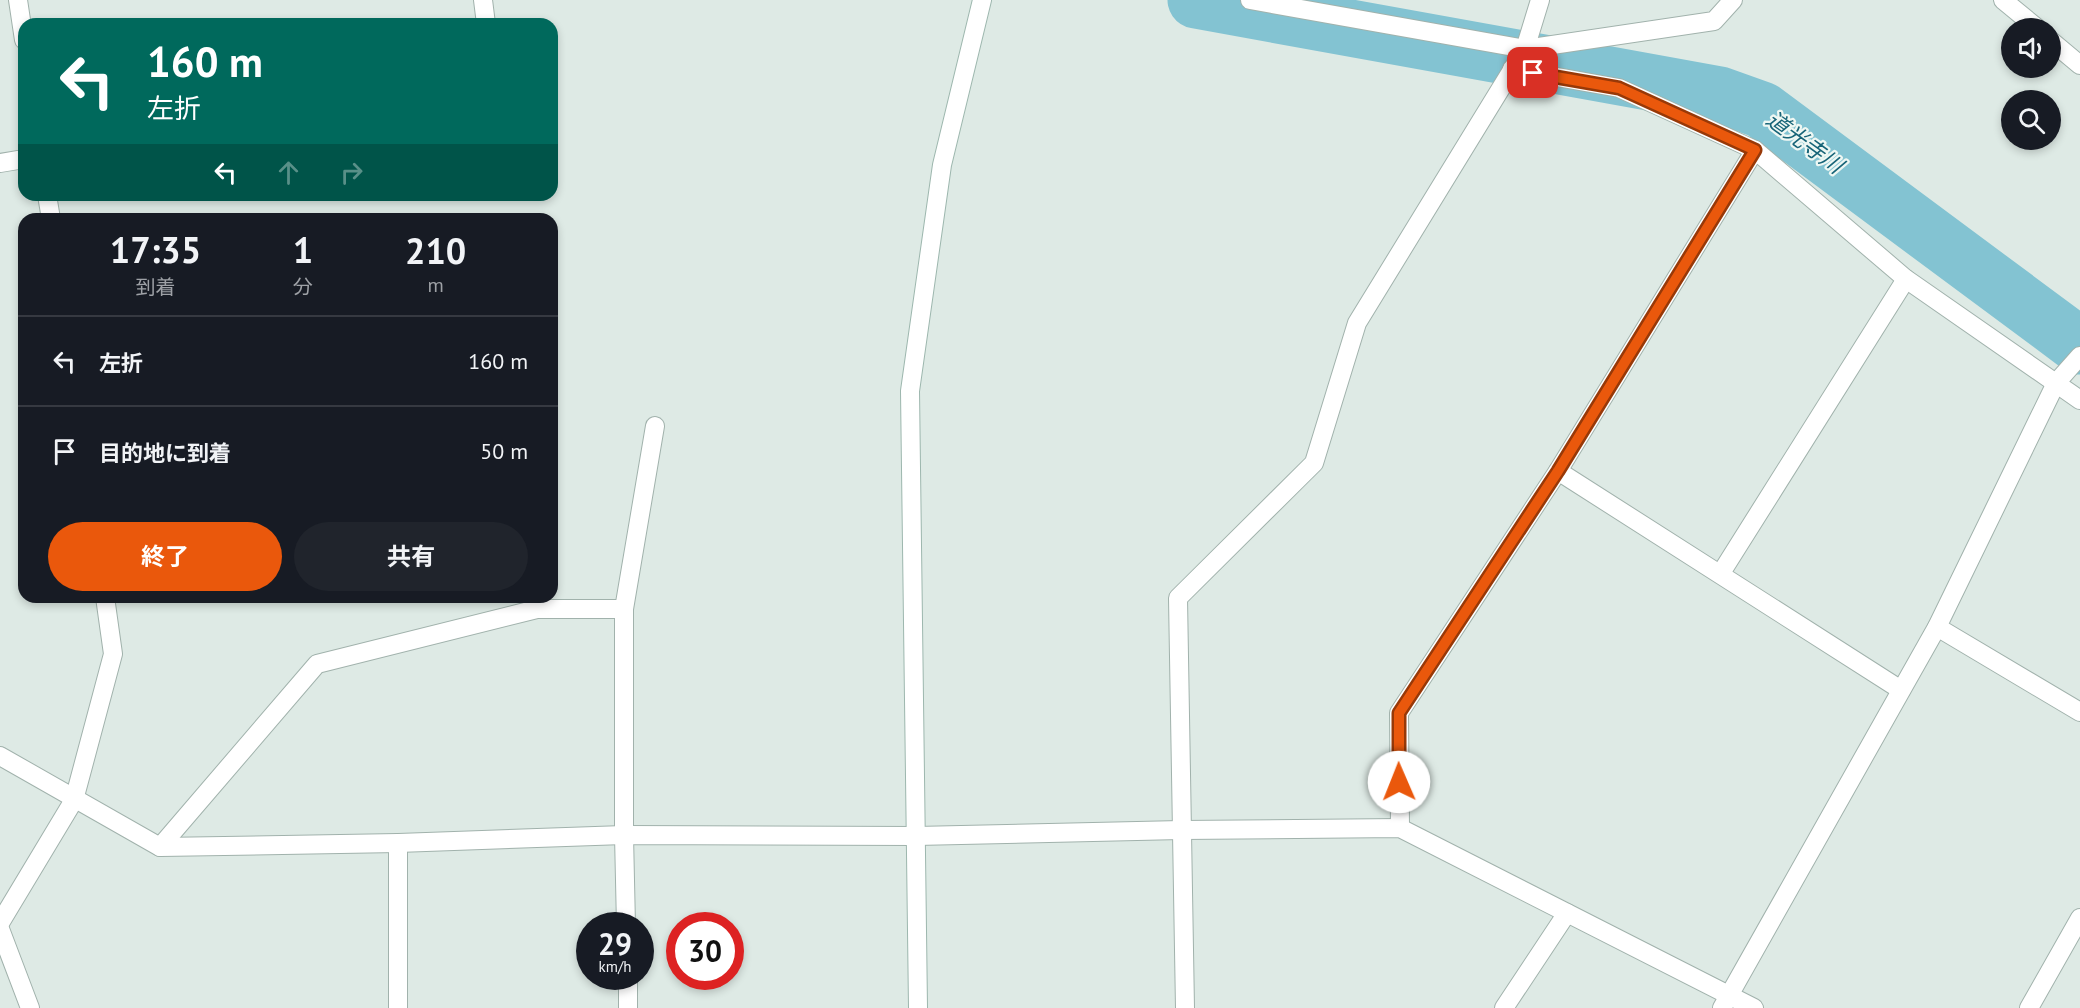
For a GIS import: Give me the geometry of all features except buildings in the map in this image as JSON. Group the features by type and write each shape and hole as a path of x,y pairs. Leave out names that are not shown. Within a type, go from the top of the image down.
{"street":[{"path":"18,0 21,18"},
{"path":"483,0 485,18"},
{"path":"918,1008 910,391 942,165 982,0"},
{"path":"1185,1008 1178,598 1314,463 1357,323 1524,50 1540,0"},
{"path":"1255,1 1524,50 1714,21 1733,0"},
{"path":"2003,0 2025,18"},
{"path":"2061,49 2080,65"},
{"path":"1512,68 1619,88 1755,150 1906,279 2080,400"},
{"path":"1400,828 1399,713 1558,471 1755,150"},
{"path":"0,163 18,160"},
{"path":"1721,573 1906,279"},
{"path":"1726,1002 1937,627 2057,382 2080,356"},
{"path":"626,912 624,609 655,426"},
{"path":"1558,471 1901,690"},
{"path":"0,923 74,800 113,654 106,603"},
{"path":"160,847 317,664 537,609 624,609"},
{"path":"1937,627 2080,712"},
{"path":"0,756 160,847 398,843 624,835 916,836 1400,828 1567,913 1726,1002 1754,1008"},
{"path":"398,843 398,1008"},
{"path":"1504,1008 1567,913"},
{"path":"2029,1008 2080,918"},
{"path":"0,929 30,1008"},
{"path":"628,990 628,1008"}],"waterway":[{"name":"道光寺川","path":"1196,0 1720,95 1762,110 2080,346"}],"route":[{"path":"1399,782 1399,713 1558,471 1755,150 1619,88 1533,73"}]}
